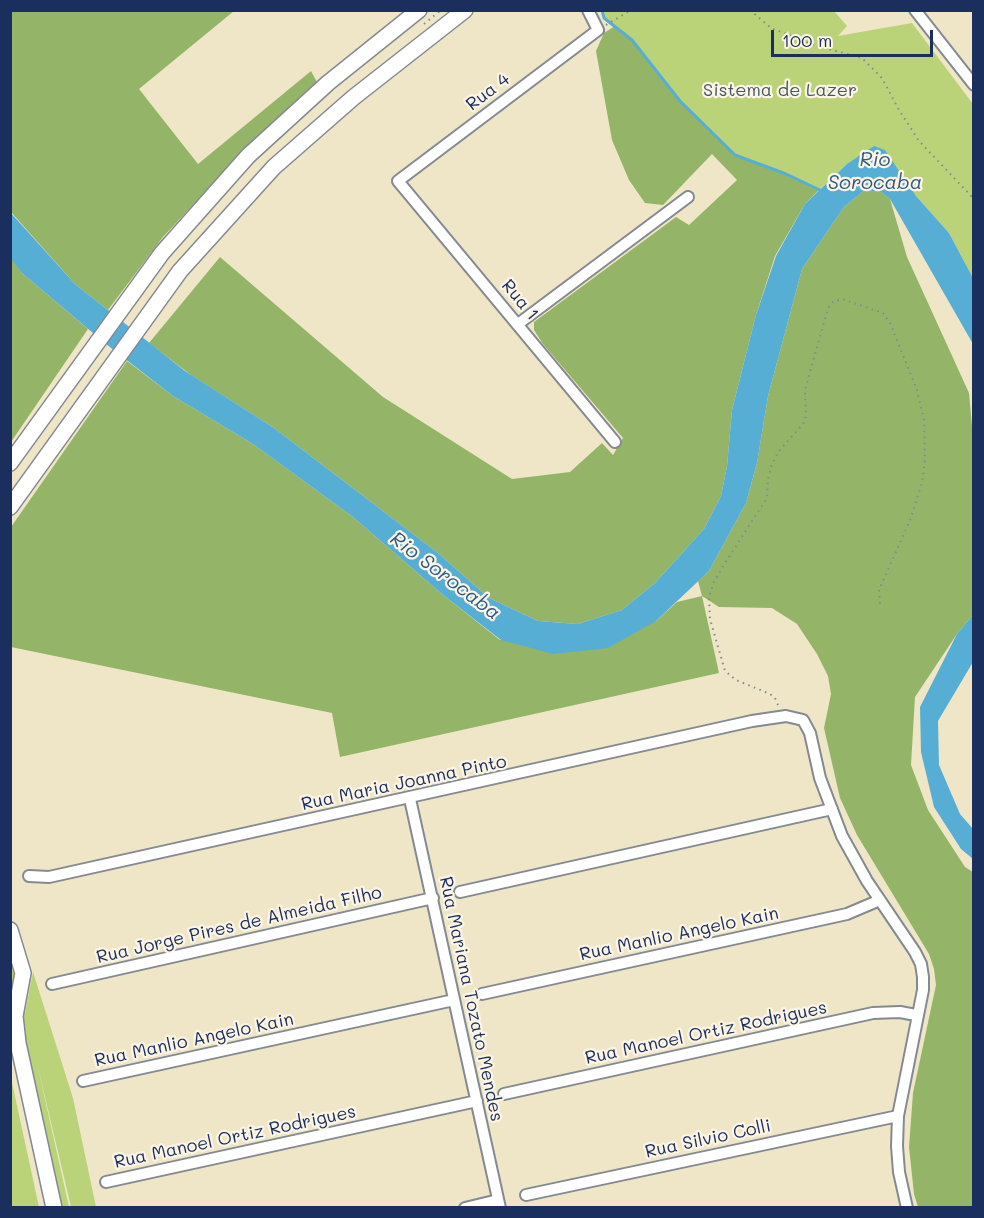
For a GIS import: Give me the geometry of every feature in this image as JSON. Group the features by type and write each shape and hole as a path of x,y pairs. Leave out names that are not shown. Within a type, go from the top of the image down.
{"main road":[{"path":"10,463 162,253 248,156 328,83 419,10"},
{"path":"10,507 180,271 269,172 354,97 465,10"},
{"path":"10,930 23,973 13,1010 18,1043 54,1208"}],"street":[{"path":"588,10 602,27"},
{"path":"915,10 974,85"},
{"name":"Rua 4","path":"398,181 602,27"},
{"path":"957,64 974,66"},
{"name":"Rua 1","path":"398,181 615,442"},
{"path":"518,324 688,197"},
{"name":"Rua Maria Joanna Pinto","path":"29,876 49,877 786,716 803,720 810,733 820,778 832,809"},
{"name":"Rua Mariana Tozato Mendes","path":"410,799 499,1204"},
{"path":"460,892 832,809 842,836 921,964 923,990 916,1015 898,1116 899,1172 907,1208"},
{"name":"Rua Jorge Pires de Almeida Filho","path":"52,984 433,898"},
{"name":"Rua Manlio Angelo Kain","path":"482,994 848,914 880,900"},
{"name":"Rua Manlio Angelo Kain","path":"83,1081 454,1000"},
{"name":"Rua Manoel Ortiz Rodrigues","path":"504,1094 873,1013 900,1012 916,1015"},
{"name":"Rua Manoel Ortiz Rodrigues","path":"106,1182 477,1101"},
{"name":"Rua Silvio Colli","path":"526,1195 898,1116"},
{"path":"465,1208 499,1204"}],"path":[{"path":"602,27 631,10"},
{"path":"750,10 771,28 814,45 862,58 882,78 919,141 974,199"},
{"path":"778,705 770,694 736,680 725,671 710,618 709,597 714,582 766,498 772,464 779,451 803,424 806,416 805,390 828,308 833,302 842,299 883,314 890,323 917,390 924,420 925,460 922,483 910,520 879,590 880,605"}],"green space":[{"path":"10,11 234,11 139,89 198,164 311,71 318,84 205,192 163,237 108,310 75,284 11,212"},
{"name":"Sistema de Lazer","path":"602,11 834,11 847,26 838,36 912,23 973,104 973,278 949,233 916,196 847,164 819,190 786,174 735,155 680,101 632,40 604,18"},
{"path":"615,26 632,40 680,101 735,155 786,174 819,190 805,204 775,256 756,315 732,410 727,466 721,496 704,529 655,583 622,610 578,624 538,621 489,598 438,553 274,428 191,375 149,343 220,257 383,397 512,479 570,472 602,443 613,455 623,438 543,344 534,330 534,322 676,217 689,225 737,180 712,154 663,205 645,203 629,180 612,140 596,51 604,33"},
{"path":"865,190 881,192 890,199 907,257 969,393 973,437 973,615 957,634 915,697 911,765 928,810 965,867 973,872 973,1207 918,1207 914,1194 909,1147 913,1093 936,985 934,969 929,954 857,835 840,798 824,728 831,694 828,676 817,654 797,624 772,608 719,607 702,596 698,581 709,571 746,503 757,463 768,396 802,269 844,207"},
{"path":"11,258 23,274 88,329 11,442"},
{"path":"127,361 173,396 253,444 353,517 443,595 500,640 656,621 677,602 702,596 719,673 340,757 332,713 11,647 11,527"},
{"path":"10,945 19,975 17,986 25,1013 33,972 73,1098 96,1207 71,1207 37,1063 69,1207 61,1207 21,1023 11,992"},
{"path":"11,1078 39,1207 11,1207"}],"water":[{"name":"Rio Sorocaba","path":"874,146 885,150 916,196 949,233 973,278 973,344 890,199 881,192 865,190 844,207 802,269 768,396 757,463 746,503 709,571 656,621 608,648 553,654 501,640 443,595 353,517 253,444 173,396 106,344 23,274 11,259 10,212 75,284 185,371 274,428 438,553 489,598 538,621 578,624 622,610 655,583 704,529 721,496 727,466 732,410 756,315 776,256 805,204 847,164"},
{"path":"973,615 973,662 938,721 939,765 960,814 973,829 973,859 961,849 934,807 921,752 920,707 957,634"}],"waterway":[{"path":"602,10 604,18 632,40 680,101 735,155 786,174 822,191"}]}
